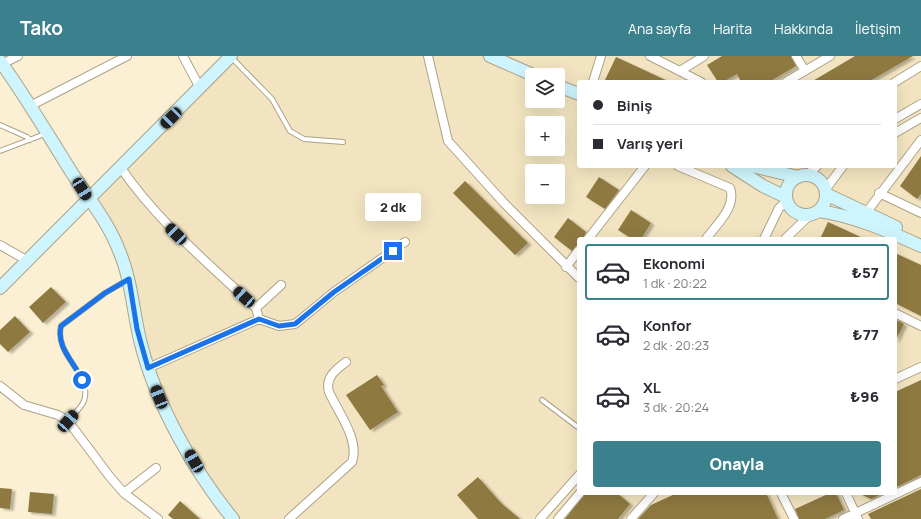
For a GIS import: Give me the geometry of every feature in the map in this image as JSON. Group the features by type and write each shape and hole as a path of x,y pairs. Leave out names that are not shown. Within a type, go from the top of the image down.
{"street":[{"path":"18,56 1,62 89,200 108,224 121,253 129,279 137,329 148,368 170,421 202,475 233,519"},
{"path":"30,106 127,56"},
{"path":"183,56 200,88"},
{"path":"0,288 231,56"},
{"path":"428,56 448,141 577,276"},
{"path":"490,56 525,71"},
{"path":"595,80 601,56"},
{"path":"650,56 698,80"},
{"path":"680,70 704,56"},
{"path":"796,56 805,71"},
{"path":"789,80 830,56"},
{"path":"897,81 921,66"},
{"path":"565,89 577,93"},
{"path":"897,118 921,104"},
{"path":"897,132 921,118"},
{"path":"866,213 921,140"},
{"path":"121,168 144,199 165,223 256,308 259,319"},
{"path":"590,237 643,168"},
{"path":"683,168 730,188 731,204 707,237"},
{"path":"735,168 786,199 796,213 841,215 898,235 921,246"},
{"path":"768,168 817,178 826,192 921,239"},
{"path":"765,237 779,208 786,199 790,183 814,168"},
{"path":"787,237 825,204 826,192 842,168"},
{"path":"879,194 921,213"},
{"path":"148,368 259,319 279,326 295,324 334,292 405,242"},
{"path":"0,245 28,261"},
{"path":"566,266 577,252"},
{"path":"256,308 281,285"},
{"path":"897,314 921,326"},
{"path":"289,519 352,462 354,442 328,388 328,381 332,374 346,362"},
{"path":"897,379 921,368"},
{"path":"0,386 24,405 58,415 68,421 97,462 124,493 158,519"},
{"path":"124,493 156,468"},
{"path":"540,519 577,477"},
{"path":"897,495 921,482"},
{"path":"558,519 578,495"},
{"path":"631,519 652,495"},
{"path":"782,495 794,519"},
{"path":"847,495 857,516"},
{"path":"843,519 857,516 897,495"}],"lane":[{"path":"231,56 272,99 290,131 304,139 343,142"},
{"path":"0,125 27,137 30,140"},
{"path":"0,151 48,134"},
{"path":"68,421 83,403 86,392 77,369 62,348 59,336 61,326 105,293 129,279"},
{"path":"542,400 577,426"}],"shaded area":[{"path":"231,56 921,56 921,519 233,519 159,397 133,299 92,202"}],"building":[{"path":"722,56 791,56 796,66 772,80 740,80 737,74 726,80 717,80 707,65"},
{"path":"855,56 913,56 871,80 814,80"},
{"path":"616,57 666,80 605,80"},
{"path":"921,156 921,194 917,199 900,186"},
{"path":"599,177 619,190 605,209 586,197"},
{"path":"465,181 528,243 515,255 453,193"},
{"path":"631,210 651,223 642,237 629,237 618,230"},
{"path":"568,218 586,232 584,237 577,237 577,246 572,251 554,237"},
{"path":"828,222 861,237 821,237"},
{"path":"897,254 921,265 921,316 897,304"},
{"path":"51,287 66,302 43,323 29,307"},
{"path":"15,316 30,332 8,352 0,344 0,330"},
{"path":"897,320 904,324 897,338"},
{"path":"377,375 384,385 381,386 398,412 370,430 346,395"},
{"path":"921,380 921,475 897,487 897,391"},
{"path":"478,477 501,503 520,519 478,519 457,495"},
{"path":"0,488 12,489 10,509 0,508"},
{"path":"921,489 921,519 871,519 868,514"},
{"path":"30,492 54,494 52,514 28,512"},
{"path":"583,495 619,495 630,504 618,519 565,519"},
{"path":"673,495 767,495 778,519 638,519 651,505"},
{"path":"826,495 837,495 844,510 825,519 799,519 795,509"},
{"path":"862,495 880,495 871,499"},
{"path":"180,501 200,519 173,519 168,515"}],"route":[{"path":"82,380 77,369 62,348 59,336 61,326 105,293 129,279 134,301 137,329 148,368 259,319 283,327 295,324 334,292 393,251"}]}
